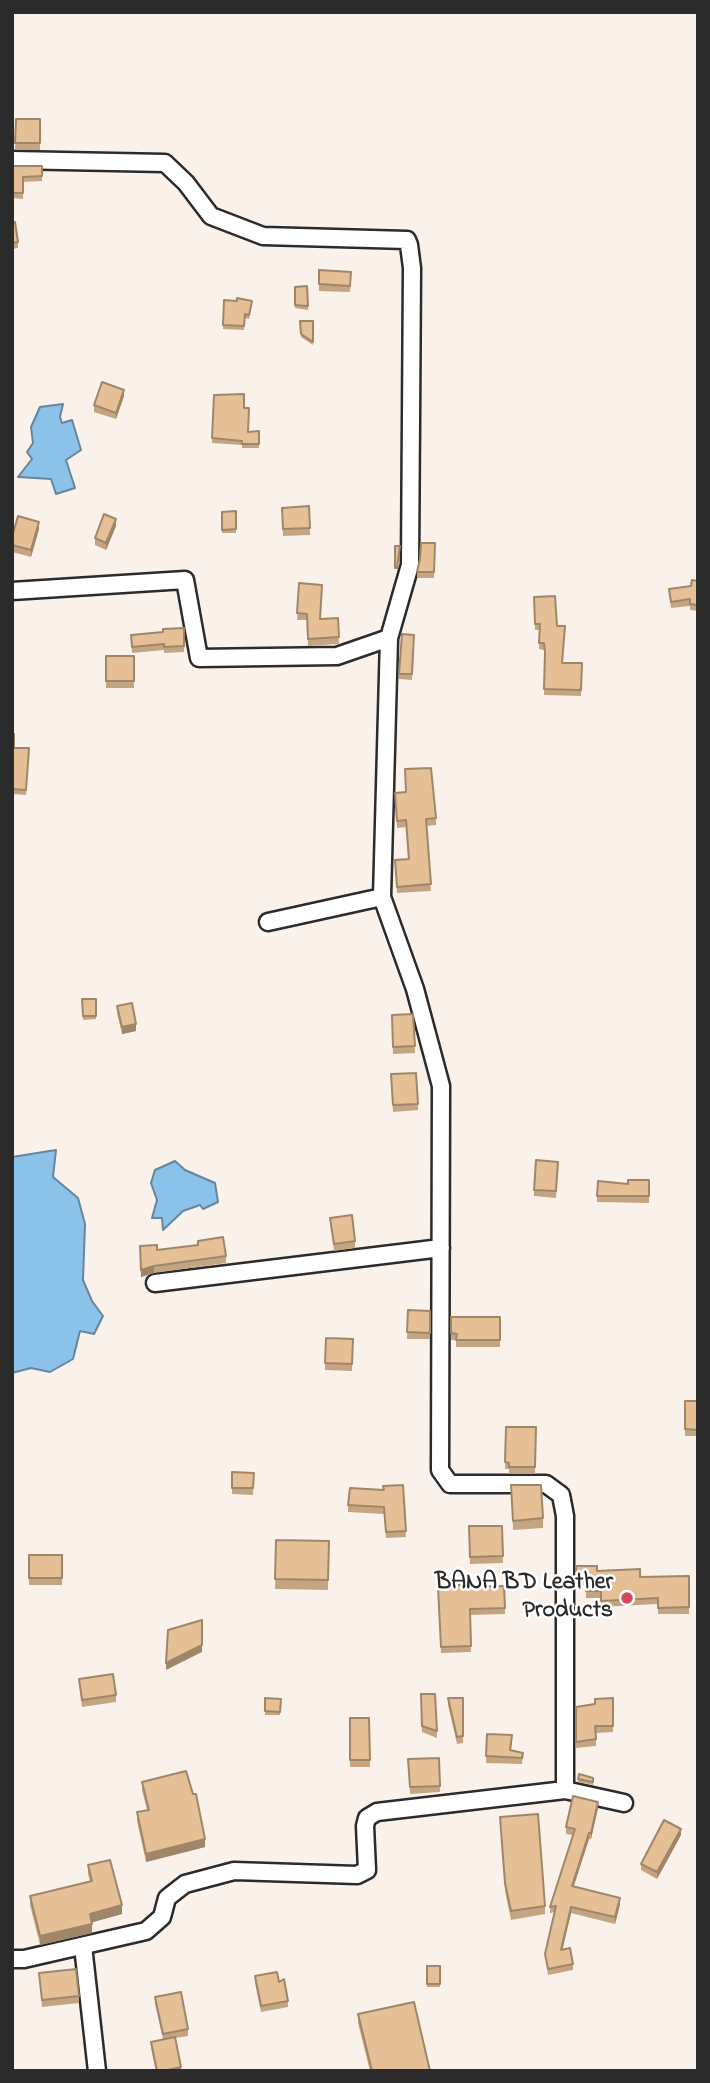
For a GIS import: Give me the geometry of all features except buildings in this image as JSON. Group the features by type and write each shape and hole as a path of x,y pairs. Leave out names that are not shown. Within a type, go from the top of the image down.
{"street":[{"path":"12,160 165,163 186,183 211,216 263,236 407,240 410,245 410,565 389,638 382,897 415,989 442,1086 440,1470 450,1484 546,1484 561,1495 565,1516 565,1790"},
{"path":"12,591 186,580 199,658 337,656 389,638"},
{"path":"268,922 382,897"},
{"path":"155,1283 442,1248"},
{"path":"12,1959 24,1959 146,1931 162,1917 167,1898 186,1884 234,1871 357,1875 367,1870 365,1826 367,1818 377,1812 565,1790 624,1804"},
{"path":"83,1946 97,2071"}],"water":[{"path":"63,404 60,417 62,423 72,420 81,450 66,460 75,488 56,494 51,479 18,477 32,459 27,452 33,443 31,427 40,407"},
{"path":"56,1150 53,1177 78,1198 85,1224 83,1280 92,1301 103,1316 94,1334 80,1331 73,1359 50,1372 31,1368 12,1373 12,1157"},
{"path":"175,1161 185,1170 215,1183 218,1202 203,1209 200,1205 183,1211 163,1230 162,1218 152,1218 157,1200 151,1183 155,1170"}],"place":[{"name":"BANA BD Leather Products","path":"627,1598"}]}
